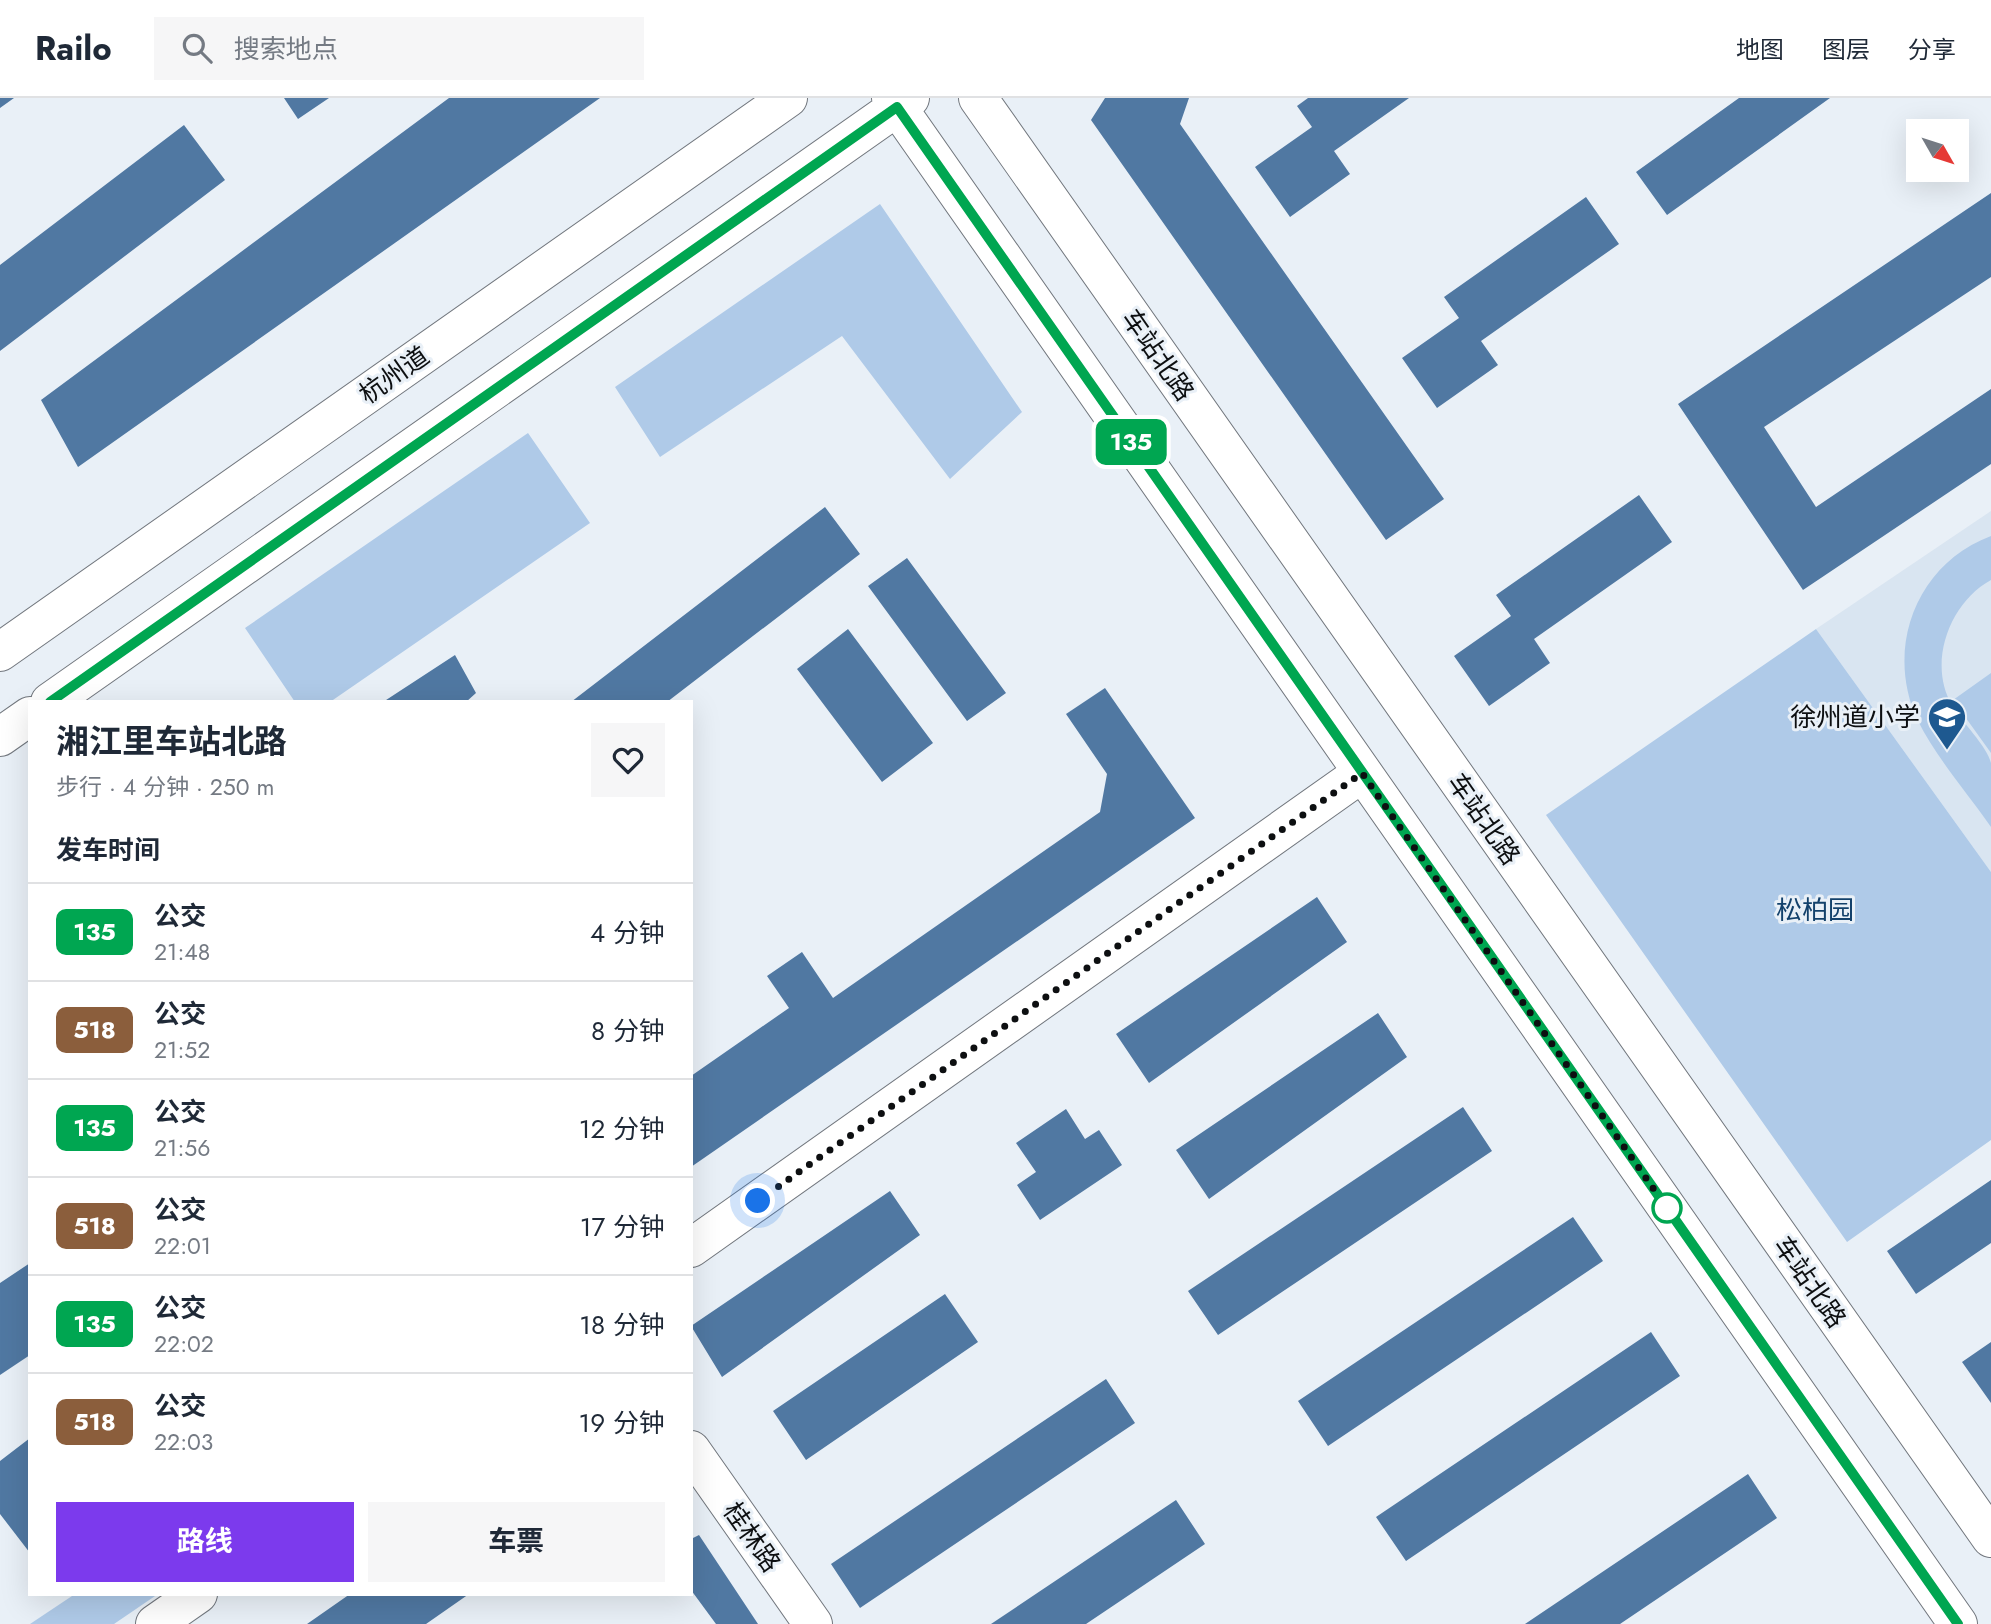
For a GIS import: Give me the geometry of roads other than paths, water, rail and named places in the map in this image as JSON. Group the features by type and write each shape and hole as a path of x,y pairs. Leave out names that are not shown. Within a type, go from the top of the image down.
{"main road":[{"name":"杭州道","path":"0,652 788,98"},
{"name":"车站北路","path":"978,98 1991,1538"},
{"path":"53,700 899,101 1362,773 1958,1624"},
{"path":"0,737 28,717"},
{"path":"693,1247 1362,773"},
{"name":"桂林路","path":"693,1453 813,1624"},
{"path":"155,1624 195,1596"}],"place":[{"name":"徐州道小学","path":"1947,751"}],"park label":[{"name":"松柏园","path":"1815,910"}]}
